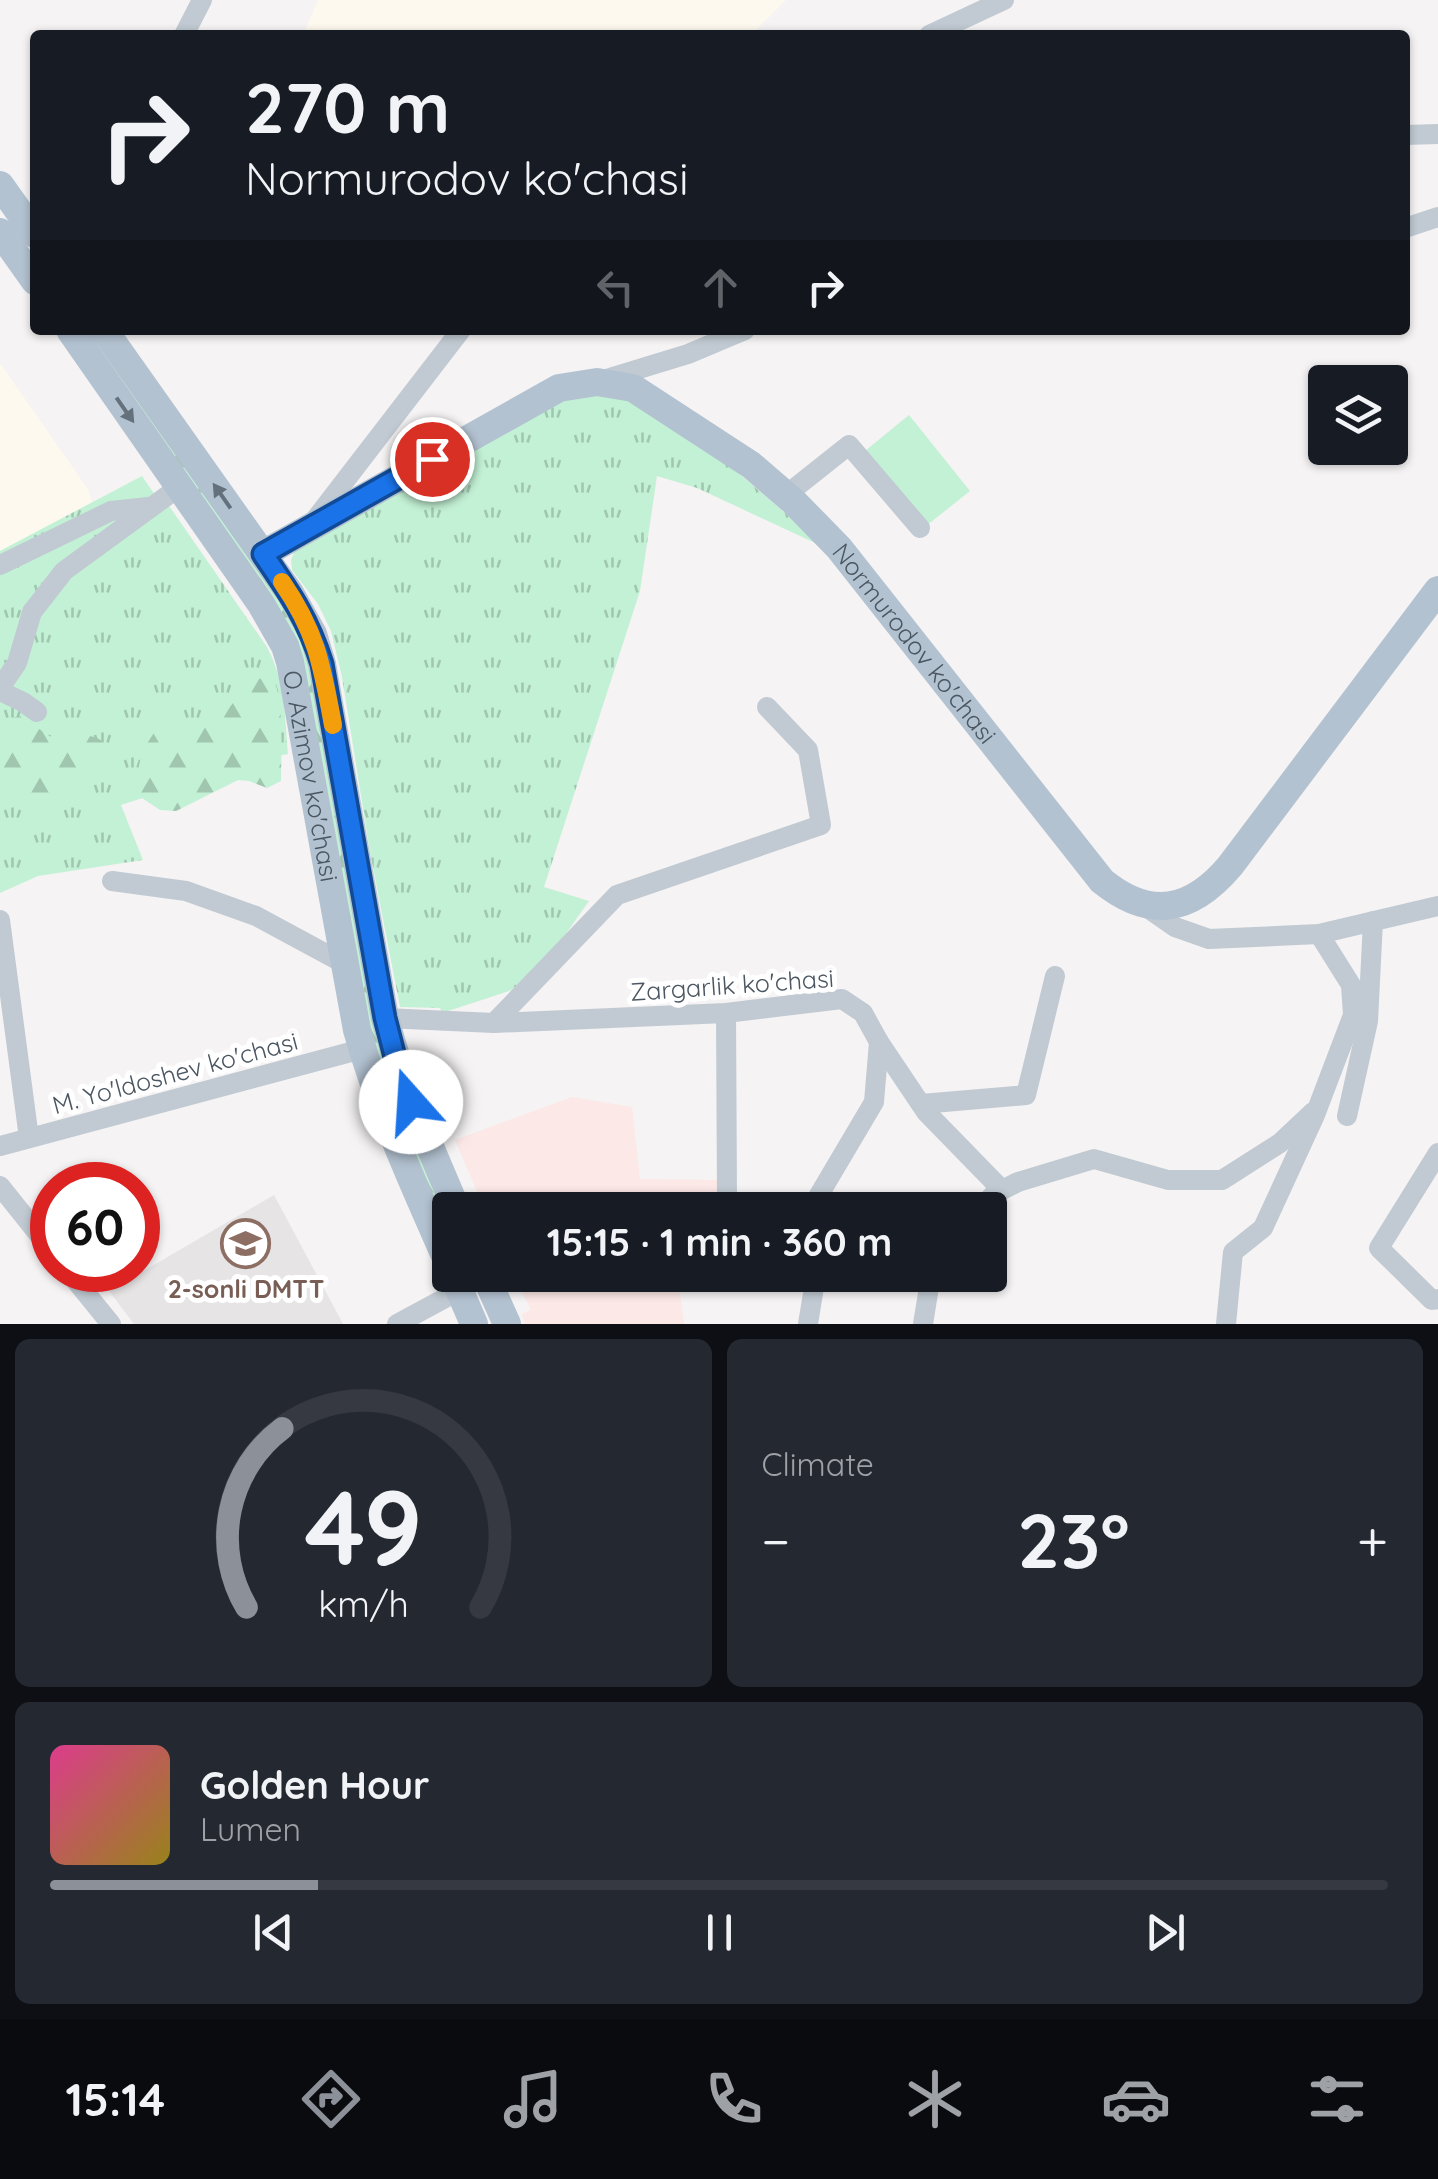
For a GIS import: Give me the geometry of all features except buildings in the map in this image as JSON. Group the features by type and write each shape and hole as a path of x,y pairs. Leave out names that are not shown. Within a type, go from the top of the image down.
{"main road":[{"path":"0,185 30,227"},
{"path":"0,232 30,268"},
{"name":"O. Azimov ko'chasi","path":"73,335 270,618 290,662 352,1011 362,1050 432,1226"},
{"name":"O. Azimov ko'chasi","path":"108,335 263,554 313,634 322,664 385,1018 411,1102 449,1192"},
{"name":"Normurodov ko'chasi","path":"263,554 559,388 597,382 634,388 750,465 786,494 839,548 1091,870 1114,891 1140,902"},
{"path":"1140,902 1172,907 1190,900 1219,879 1438,590"},
{"name":"O. Azimov ko'chasi","path":"460,1292 474,1324"},
{"path":"493,1292 506,1324"}],"street":[{"path":"187,30 202,0"},
{"path":"941,30 1004,0"},
{"path":"1410,135 1438,134"},
{"path":"1410,226 1438,217"},
{"path":"306,530 457,335"},
{"path":"597,382 688,354 734,335"},
{"path":"786,494 849,445 920,528"},
{"path":"37,712 0,689 17,663 32,612 64,571 179,487"},
{"path":"0,565 111,511 150,507"},
{"path":"494,1023 617,894 820,825 808,750 767,707"},
{"path":"112,880 186,891 256,916 344,963"},
{"path":"1140,902 1174,927 1209,939 1319,934 1438,906"},
{"path":"0,920 30,1138"},
{"path":"1347,1116 1368,1021 1373,921"},
{"path":"1226,1324 1233,1252 1263,1228 1318,1107 1353,1016 1351,985 1319,934"},
{"path":"921,1104 1026,1094 1055,976"},
{"name":"Zargarlik ko'chasi","path":"385,1018 494,1023 726,1013 842,999 863,1013 879,1042"},
{"path":"726,1013 728,1192"},
{"path":"879,1042 926,1112 1002,1190"},
{"path":"821,1192 874,1102 879,1042"},
{"name":"M. Yo'ldoshev ko'chasi","path":"0,1146 362,1050"},
{"path":"998,1192 1094,1159 1168,1180 1222,1180 1280,1142 1318,1107"},
{"path":"1438,1153 1380,1248 1432,1300 1438,1299"},
{"path":"0,1186 30,1224"},
{"path":"86,1292 111,1324"},
{"path":"397,1324 436,1292"},
{"path":"808,1324 813,1292"},
{"path":"923,1324 928,1292"}],"shaded area":[{"path":"318,0 786,0 756,30 305,30"},
{"path":"0,363 88,489 92,502 0,551"},
{"path":"572,1097 632,1107 640,1179 719,1180 719,1192 477,1192 455,1140"},
{"name":"2-sonli DMTT","path":"274,1195 343,1324 134,1324 110,1292 160,1292 160,1261"},
{"path":"522,1292 680,1292 684,1324 525,1324 522,1314 531,1310"}],"green space":[{"path":"84,335 98,335 248,549 307,650 364,960 443,1192 432,1192 432,1199 391,1104 352,963 310,706"},
{"path":"570,392 625,398 729,465 826,548 697,488 657,476 640,591 544,887 589,901 563,938 512,990 442,1013 440,1008 400,1007 331,631 318,604 292,570 291,560 295,550"},
{"path":"909,415 970,491 926,526 865,451"},
{"path":"142,476 155,495 165,500 267,647 281,686 288,754 121,805 143,860 38,876 0,893 0,551"},
{"path":"267,677 274,682 279,701 281,781 267,788 238,780 176,811 160,810 136,794 140,760 156,730 212,724 250,684"},
{"path":"21,716 57,739 87,736 106,744 69,782 68,792 58,801 18,799 0,784 0,724"}],"slow traffic":[{"path":"282,582 313,634 333,725"}],"place":[{"name":"2-sonli DMTT","path":"246,1243"}],"route":[{"path":"411,1102 385,1018 322,664 302,613 263,554 432,459"}]}
